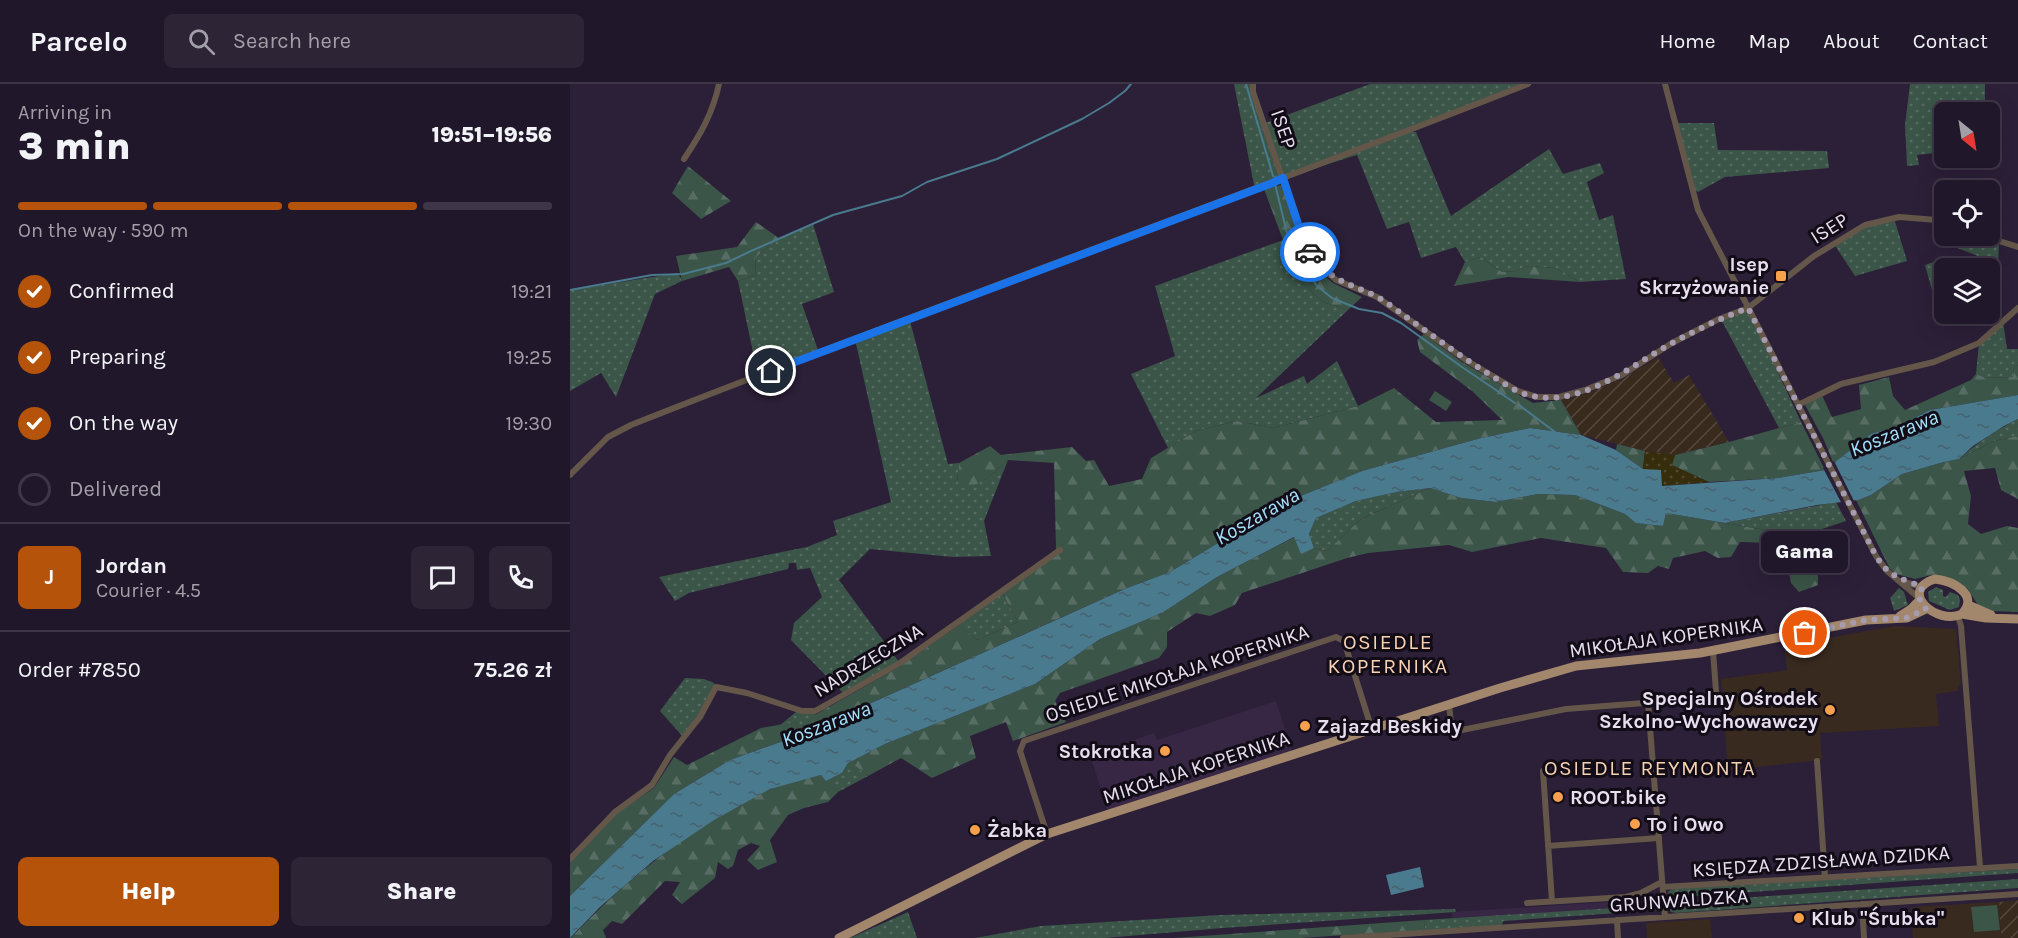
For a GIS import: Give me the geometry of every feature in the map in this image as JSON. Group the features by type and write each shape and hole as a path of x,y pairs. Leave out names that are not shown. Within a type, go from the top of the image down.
{"main road":[{"path":"1960,615 1968,604 1967,596 1962,589 1941,580 1931,580 1922,587 1922,602 1949,617 1960,615 2018,619"},
{"name":"MIKOŁAJA KOPERNIKA","path":"839,938 1047,834 1449,704 1576,666 1713,651 1866,620 1911,617 1922,602"},
{"path":"1968,604 1996,618"}],"street":[{"path":"684,159 708,120 719,84"},
{"name":"ISEP","path":"1253,84 1253,92 1304,242 1315,262 1336,279 1377,297 1466,360 1518,391 1537,397 1559,397 1585,390 1622,375 1672,343 1719,319 1748,308 1814,256 1865,225 1899,217 1934,221"},
{"path":"570,475 608,437 631,425 1356,152 1528,84"},
{"path":"1665,84 1698,210 1748,308 1879,560 1887,571 1901,580 1922,587"},
{"path":"2000,241 2018,247"},
{"path":"1798,405 1842,384 1934,363 1979,343 2018,308"},
{"name":"NADRZECZNA","path":"570,859 615,812 652,785 670,756 700,717 716,687 747,693 802,711 815,711 900,663 1060,550"},
{"path":"1901,580 1922,602"},
{"name":"KSIĘDZA ZDZISŁAWA DZIDKA","path":"1960,615 1980,867"},
{"name":"OSIEDLE MIKOŁAJA KOPERNIKA","path":"1047,834 1020,751 1024,741 1336,637 1344,641 1372,730"},
{"path":"1449,704 1452,732 1566,709 1709,698 1716,691 1713,651"},
{"path":"1648,702 1665,917"},
{"path":"1817,761 1825,877"},
{"path":"1543,771 1552,901"},
{"path":"1548,846 1659,837"},
{"name":"KSIĘDZA ZDZISŁAWA DZIDKA","path":"1663,884 2018,866"},
{"path":"1527,903 1626,897 1663,884"},
{"name":"GRUNWALDZKA","path":"1343,938 2018,894"},
{"path":"1862,904 1864,938"},
{"path":"1617,920 1618,938"}],"shaded area":[{"path":"1658,357 1674,383 1689,375 1729,442 1675,455 1645,451 1581,435 1561,400 1586,394 1624,378"},
{"name":"Specjalny Ośrodek Szkolno-Wychowawczy","path":"1895,626 1956,629 1961,684 1958,686 1958,691 1936,694 1939,726 1820,733 1822,760 1728,770 1721,679 1787,670 1784,644"},
{"path":"1276,701 1292,751 1108,811 1090,755 1154,733 1157,740"},
{"path":"1661,897 1661,905 1452,919 1452,912"},
{"path":"2018,900 2018,938 2001,938 1999,902"},
{"path":"1999,902 2001,938 1913,938 1911,907"},
{"path":"1710,919 1712,938 1647,938 1646,923"}],"green space":[{"path":"1234,84 1253,84 1265,123 1370,84 1524,84 1412,132 1416,132 1451,216 1549,149 1563,174 1600,163 1604,173 1587,182 1599,220 1613,215 1626,279 1580,282 1555,268 1527,266 1516,271 1502,272 1481,257 1465,262 1456,247 1421,258 1409,222 1387,229 1357,155 1283,178 1255,190"},
{"path":"1910,84 1985,84 1985,102 1934,102 1934,153 1917,155 1919,165 1907,166 1905,125"},
{"path":"1675,123 1714,123 1718,150 1827,151 1829,168 1725,177 1698,192 1692,187"},
{"path":"688,166 731,201 701,219 672,193"},
{"path":"1281,185 1312,265 1333,283 1362,297 1348,310 1323,302 1291,273 1283,240 1264,189"},
{"path":"1894,218 1907,261 1855,276 1834,244 1865,225"},
{"path":"756,222 779,238 755,258 756,275 738,281 729,267 682,281 676,256 737,247"},
{"path":"813,224 834,292 802,304 819,353 758,376 738,281 756,275 755,258 779,238"},
{"path":"1283,240 1291,273 1323,302 1348,310 1256,398 1304,376 1307,384 1337,361 1358,406 1273,428 1237,421 1196,431 1168,448 1131,374 1175,356 1155,286"},
{"path":"1953,246 1999,246 1998,258 1983,258"},
{"path":"1481,257 1502,272 1516,271 1527,266 1555,268 1580,282 1508,277 1454,286 1465,262"},
{"path":"1934,262 1934,297 1925,265"},
{"path":"678,273 682,281 655,294 616,397 601,373 570,391 570,290"},
{"path":"1748,308 1801,422 1779,428 1719,319"},
{"path":"910,321 948,464 959,463 957,482 985,480 1008,460 984,521 991,556 953,557 870,549 839,580 899,662 843,693 791,640 794,623 822,597 810,568 797,570 796,563 789,563 788,569 689,593 675,601 659,577 807,547 837,535 833,521 891,502 855,339"},
{"path":"2003,321 2007,349 2018,349 2018,365 2014,367 2013,377 1986,378 1976,374 1979,343"},
{"path":"1424,334 1462,362 1533,403 1561,400 1581,435 1530,428 1481,438 1362,471 1286,502 1170,572 1127,588 824,724 815,715 902,665 959,625 977,640 1018,622 1001,590 1056,550 1054,463 1008,460 985,480 969,488 957,482 959,463 990,446 1001,455 1072,447 1086,461 1094,460 1109,486 1142,479 1151,458 1196,431 1237,421 1273,428 1358,406 1394,388 1436,422 1502,420 1472,391 1420,352 1417,340"},
{"path":"2018,365 2018,395 1930,410 1898,426 1871,434 1834,465 1824,440 1805,405 1821,393 1832,417 1861,409 1859,385 1889,377 1893,396 1905,410 1971,380 1976,374 1986,378 2013,377 2014,367"},
{"path":"1435,391 1452,402 1446,411 1429,400"},
{"path":"2018,419 2018,436 1994,441 1959,459 1987,437"},
{"path":"1801,422 1825,470 1778,478 1709,482 1671,465 1675,455"},
{"path":"2018,436 2018,499 2001,490 1995,468 1964,471 1971,496 1968,524 1981,534 2007,526 2018,528 2018,612 1993,611 1978,605 1967,588 1941,577 1932,575 1915,579 1896,574 1890,569 1856,500 1871,495 1902,474 1959,459 1994,441"},
{"path":"1617,444 1645,451 1643,469 1616,450"},
{"path":"1430,488 1361,519 1327,551 1314,548 1309,534 1316,518 1356,501"},
{"path":"1430,488 1461,498 1496,502 1538,494 1575,495 1625,514 1637,523 1663,526 1666,513 1801,536 1807,557 1818,576 1818,585 1799,592 1791,583 1785,552 1773,543 1740,542 1731,557 1718,558 1705,551 1673,558 1669,569 1658,566 1648,573 1623,572 1606,548 1541,538 1472,552 1449,545 1368,553 1242,593 1235,605 1210,616 1196,613 1167,632 1167,647 1159,658 1060,693 1055,701 1066,722 1013,741 1006,722 970,736 976,758 932,778 901,758 868,776 854,765 859,757 885,744 1035,684 1100,639 1162,613 1217,577 1295,537 1301,553 1314,548 1327,551 1361,519"},
{"path":"1836,502 1846,521 1801,536 1725,523"},
{"path":"1936,587 1943,590 1943,596 1946,597 1950,592 1958,595 1959,607 1950,610 1929,601 1928,592"},
{"path":"1899,588 1904,592 1908,605 1894,611 1890,598"},
{"path":"1001,590 1018,622 977,640 957,624"},
{"path":"685,678 704,679 714,683 716,687 684,738 660,711"},
{"path":"828,705 829,707 815,714 824,724 800,735 796,722 779,726 796,712"},
{"path":"796,722 800,735 730,760 674,794 570,896 570,862 616,814 654,788 674,757 687,765 761,728"},
{"path":"859,757 854,765 868,776 838,792 826,781 842,773 848,763"},
{"path":"821,775 838,792 828,802 788,815 770,840 777,862 758,870 747,860 760,846 751,843 738,850 733,866 728,869 718,862 715,878 682,904 672,895 680,882 665,881 622,924 612,921 603,930 606,938 571,938 638,874 714,819 774,787"},
{"path":"2018,869 2018,873 1667,898 1668,892 1672,889"},
{"path":"2018,879 2018,888 1676,913 1671,912 1667,903"},
{"path":"1661,905 1661,910 1503,921 1502,925 1425,930 1424,920"},
{"path":"1997,905 2000,930 1974,932 1971,907"},
{"path":"1455,909 1456,912 1105,938 975,938 1041,926 1220,915"},
{"path":"908,912 917,938 850,938"},
{"path":"1424,920 1425,930 1301,938 1174,938"}],"sand":[{"path":"1645,451 1675,455 1672,465 1709,482 1662,486 1643,469"}],"water":[{"name":"Koszarawa","path":"2018,395 2018,419 1973,446 1959,459 1902,474 1871,495 1858,500 1817,505 1725,523 1666,513 1663,526 1636,523 1625,514 1575,495 1538,494 1496,502 1461,498 1430,488 1356,501 1316,518 1309,534 1314,548 1301,554 1294,537 1217,577 1162,613 1100,639 1035,684 885,744 848,763 842,773 826,781 821,775 770,789 714,820 653,861 600,907 570,938 570,896 674,794 730,760 800,735 1127,588 1170,572 1286,502 1362,471 1481,438 1530,428 1581,435 1616,450 1643,469 1661,470 1662,486 1778,478 1825,470 1871,434 1898,426 1930,410"},
{"path":"1420,867 1424,887 1391,895 1386,875"}],"pier":[{"path":"1834,461 1855,503 1842,504 1823,468"}],"waterway":[{"path":"570,290 652,275 683,274 726,263 833,215 902,196 927,182 997,159 1082,119 1109,103 1131,84"},
{"path":"1246,84 1273,176"},
{"path":"1275,184 1288,237 1316,285 1332,298 1359,309 1382,313 1401,323 1515,403"},
{"path":"1519,405 1555,432"}],"way so far":[{"path":"1310,252 1315,262 1336,279 1377,297 1466,360 1518,391 1537,397 1559,397 1585,390 1622,375 1672,343 1719,319 1748,308 1876,556 1892,575 1922,587 1919,598 1926,609 1906,618 1866,620 1805,633"}],"place":[{"name":"Isep Skrzyżowanie","path":"1781,276"},
{"name":"Gama","path":"1805,633"},
{"name":"Specjalny Ośrodek Szkolno-Wychowawczy","path":"1830,710"},
{"name":"Zajazd Beskidy","path":"1305,726"},
{"name":"Stokrotka","path":"1165,751"},
{"name":"ROOT.bike","path":"1558,797"},
{"name":"To i Owo","path":"1635,824"},
{"name":"Żabka","path":"975,830"},
{"name":"Klub \"Śrubka\"","path":"1799,918"}],"district":[{"name":"OSIEDLE KOPERNIKA","path":"1388,654"},
{"name":"OSIEDLE REYMONTA","path":"1650,768"}],"route":[{"path":"771,371 1283,178 1304,242 1310,252"}]}
